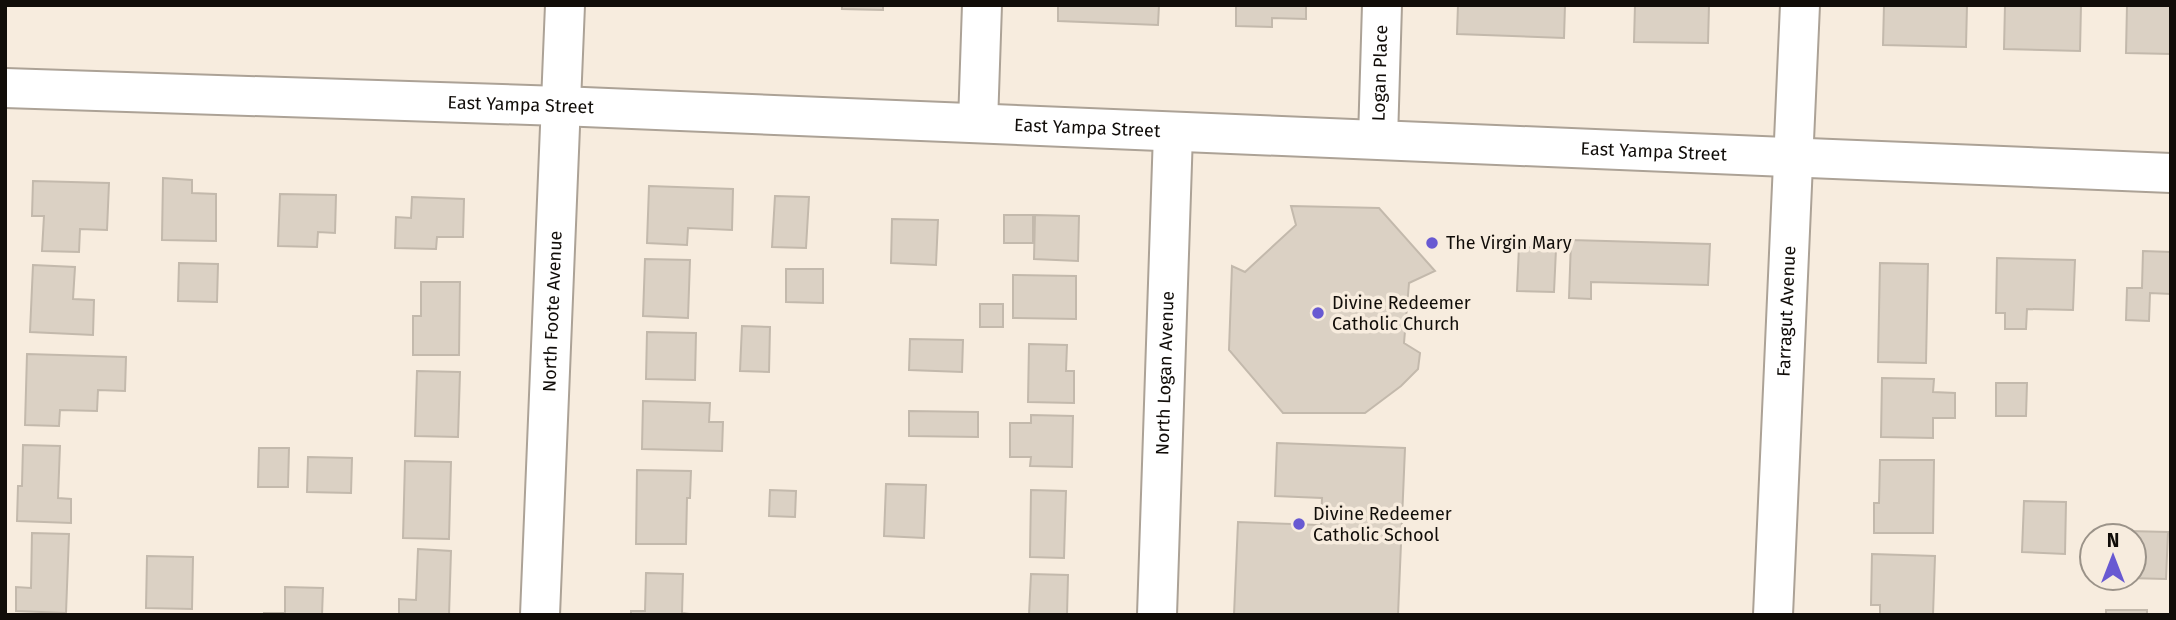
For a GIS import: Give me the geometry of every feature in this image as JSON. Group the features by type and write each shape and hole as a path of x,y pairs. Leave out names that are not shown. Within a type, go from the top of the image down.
{"street":[{"name":"North Foote Avenue","path":"540,615 565,5"},
{"path":"978,123 982,5"},
{"name":"Logan Place","path":"1378,139 1382,5"},
{"name":"Farragut Avenue","path":"1773,615 1800,5"},
{"name":"East Yampa Street","path":"5,88 560,106 2171,173"},
{"name":"North Logan Avenue","path":"1157,615 1173,133"}],"building":[{"path":"842,5 883,5 883,10 842,9"},
{"path":"1058,5 1159,5 1158,25 1058,21"},
{"path":"1236,5 1306,5 1306,19 1272,18 1272,27 1236,26"},
{"path":"1458,5 1565,5 1564,38 1457,34"},
{"path":"1635,5 1709,5 1708,43 1634,42"},
{"path":"1884,5 1967,5 1966,47 1883,45"},
{"path":"2005,5 2081,5 2080,51 2004,49"},
{"path":"2127,5 2171,5 2171,54 2126,53"},
{"path":"163,178 192,180 192,193 216,194 216,241 162,240"},
{"path":"33,181 109,183 107,230 80,229 79,252 42,251 44,216 32,216"},
{"path":"649,186 733,189 732,230 688,228 687,245 647,243"},
{"path":"280,194 336,195 335,233 318,232 317,247 278,246"},
{"path":"775,196 809,197 806,248 772,247"},
{"path":"412,197 464,199 463,237 437,237 436,249 395,248 396,217 411,218"},
{"name":"Divine Redeemer Catholic Church","path":"1291,206 1379,208 1435,271 1409,283 1404,343 1420,353 1418,369 1401,386 1365,413 1283,413 1229,350 1232,266 1245,272 1296,225"},
{"path":"1004,215 1033,215 1033,243 1004,243"},
{"path":"1035,215 1079,216 1078,261 1034,259"},
{"path":"892,219 938,220 936,265 891,263"},
{"path":"1571,240 1710,244 1708,285 1591,282 1591,299 1569,298"},
{"path":"1519,247 1556,249 1554,292 1517,291"},
{"path":"2143,251 2171,252 2171,294 2150,293 2149,321 2126,320 2127,288 2142,288"},
{"path":"1997,258 2075,260 2073,310 2027,309 2026,329 2005,329 2005,313 1996,313"},
{"path":"645,259 690,260 688,318 643,316"},
{"path":"179,263 218,264 217,302 178,301"},
{"path":"1880,263 1928,264 1926,363 1878,362"},
{"path":"33,265 75,267 73,299 94,300 93,335 30,332"},
{"path":"786,269 823,269 823,303 786,302"},
{"path":"1013,275 1076,276 1076,319 1013,318"},
{"path":"421,282 460,282 459,355 413,355 413,316 421,316"},
{"path":"980,304 1003,304 1003,327 980,327"},
{"path":"742,326 770,327 769,372 740,371"},
{"path":"647,332 696,333 695,380 646,379"},
{"path":"910,339 963,340 962,372 909,370"},
{"path":"1029,344 1067,345 1066,371 1074,371 1074,403 1028,402"},
{"path":"27,354 126,357 125,391 98,390 97,411 60,410 59,426 25,425"},
{"path":"417,371 460,372 458,437 415,436"},
{"path":"1882,378 1934,379 1933,392 1955,393 1955,418 1933,418 1933,438 1881,437"},
{"path":"1996,383 2027,383 2026,416 1996,416"},
{"path":"643,401 710,403 709,422 723,422 722,451 642,449"},
{"path":"909,411 978,412 978,437 909,436"},
{"path":"1031,415 1073,416 1072,467 1030,466 1031,457 1010,457 1010,423 1031,423"},
{"path":"1277,443 1405,448 1398,615 1234,615 1238,522 1321,525 1322,498 1275,496"},
{"path":"23,445 60,446 58,498 71,499 71,523 17,521 18,486 22,486"},
{"path":"259,448 289,448 288,487 258,487"},
{"path":"308,457 352,458 351,493 307,492"},
{"path":"1880,460 1934,460 1933,533 1874,533 1874,503 1879,503"},
{"path":"405,461 451,462 449,539 403,538"},
{"path":"637,470 691,471 690,498 687,498 686,544 636,544"},
{"path":"886,484 926,485 924,538 884,536"},
{"path":"770,490 796,491 795,517 769,516"},
{"path":"1031,490 1066,491 1064,558 1030,557"},
{"path":"2024,501 2066,502 2065,554 2022,552"},
{"path":"2148,532 2168,532 2166,579 2148,579"},
{"path":"32,533 69,534 66,613 16,611 16,587 31,588"},
{"path":"418,549 451,551 449,615 399,615 399,599 416,600"},
{"path":"1872,554 1935,556 1933,615 1880,615 1880,605 1871,605"},
{"path":"147,556 193,557 192,609 146,608"},
{"path":"646,573 683,574 682,613 698,615 631,615 631,611 645,611"},
{"path":"1031,574 1068,575 1067,615 1029,615"},
{"path":"285,587 323,588 322,615 264,615 285,613"},
{"path":"2106,610 2147,610 2147,615 2106,615"}],"place":[{"name":"The Virgin Mary","path":"1432,243"},
{"name":"Divine Redeemer Catholic Church","path":"1318,313"},
{"name":"Divine Redeemer Catholic School","path":"1299,524"}]}
